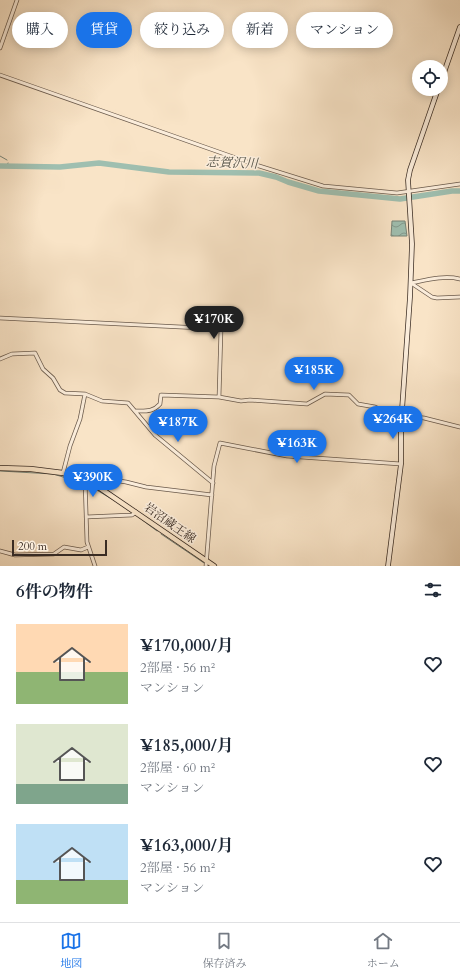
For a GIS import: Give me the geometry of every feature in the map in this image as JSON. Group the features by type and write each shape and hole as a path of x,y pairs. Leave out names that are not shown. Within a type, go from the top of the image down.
{"main road":[{"name":"岩沼蔵王線","path":"0,468 31,469 63,473 87,481 102,489 136,512 206,563 214,566"}],"street":[{"path":"0,48 17,0"},
{"path":"448,61 460,27"},
{"path":"0,75 323,186 343,189 408,193 460,184"},
{"path":"388,566 401,464 402,416 411,283 412,244 408,180 410,170 436,96"},
{"path":"411,283 436,279 460,279"},
{"path":"411,283 432,297 460,297"},
{"path":"0,318 221,329 219,397"},
{"path":"0,359 18,353 35,353 41,366 53,378 62,392 68,394 85,394 102,401 128,403 155,435 213,483"},
{"path":"63,473 70,446 80,419 85,394"},
{"path":"136,411 150,411 157,407 160,404 161,395 219,397 241,401 250,400 307,404 325,394 349,395 358,404 376,407 386,412 402,416 424,418 460,427"},
{"path":"206,563 213,483 216,458 220,443 287,456 401,464"},
{"path":"95,566 87,542 86,517 87,481 93,477 126,482 146,487 212,495"},
{"path":"86,517 132,515 136,512"},
{"path":"0,551 15,555 54,554 64,547 81,550 88,547"}],"water":[{"path":"392,221 405,221 407,236 391,236"}],"waterway":[{"path":"0,156 7,160"},
{"name":"志賀沢川","path":"0,166 60,167 99,163 169,172 259,173 319,191 400,199 460,191"},
{"path":"0,471 53,474 80,482"},
{"path":"90,486 115,501"},
{"path":"121,505 132,513"},
{"path":"137,516 157,531"},
{"path":"161,534 204,563"}]}
